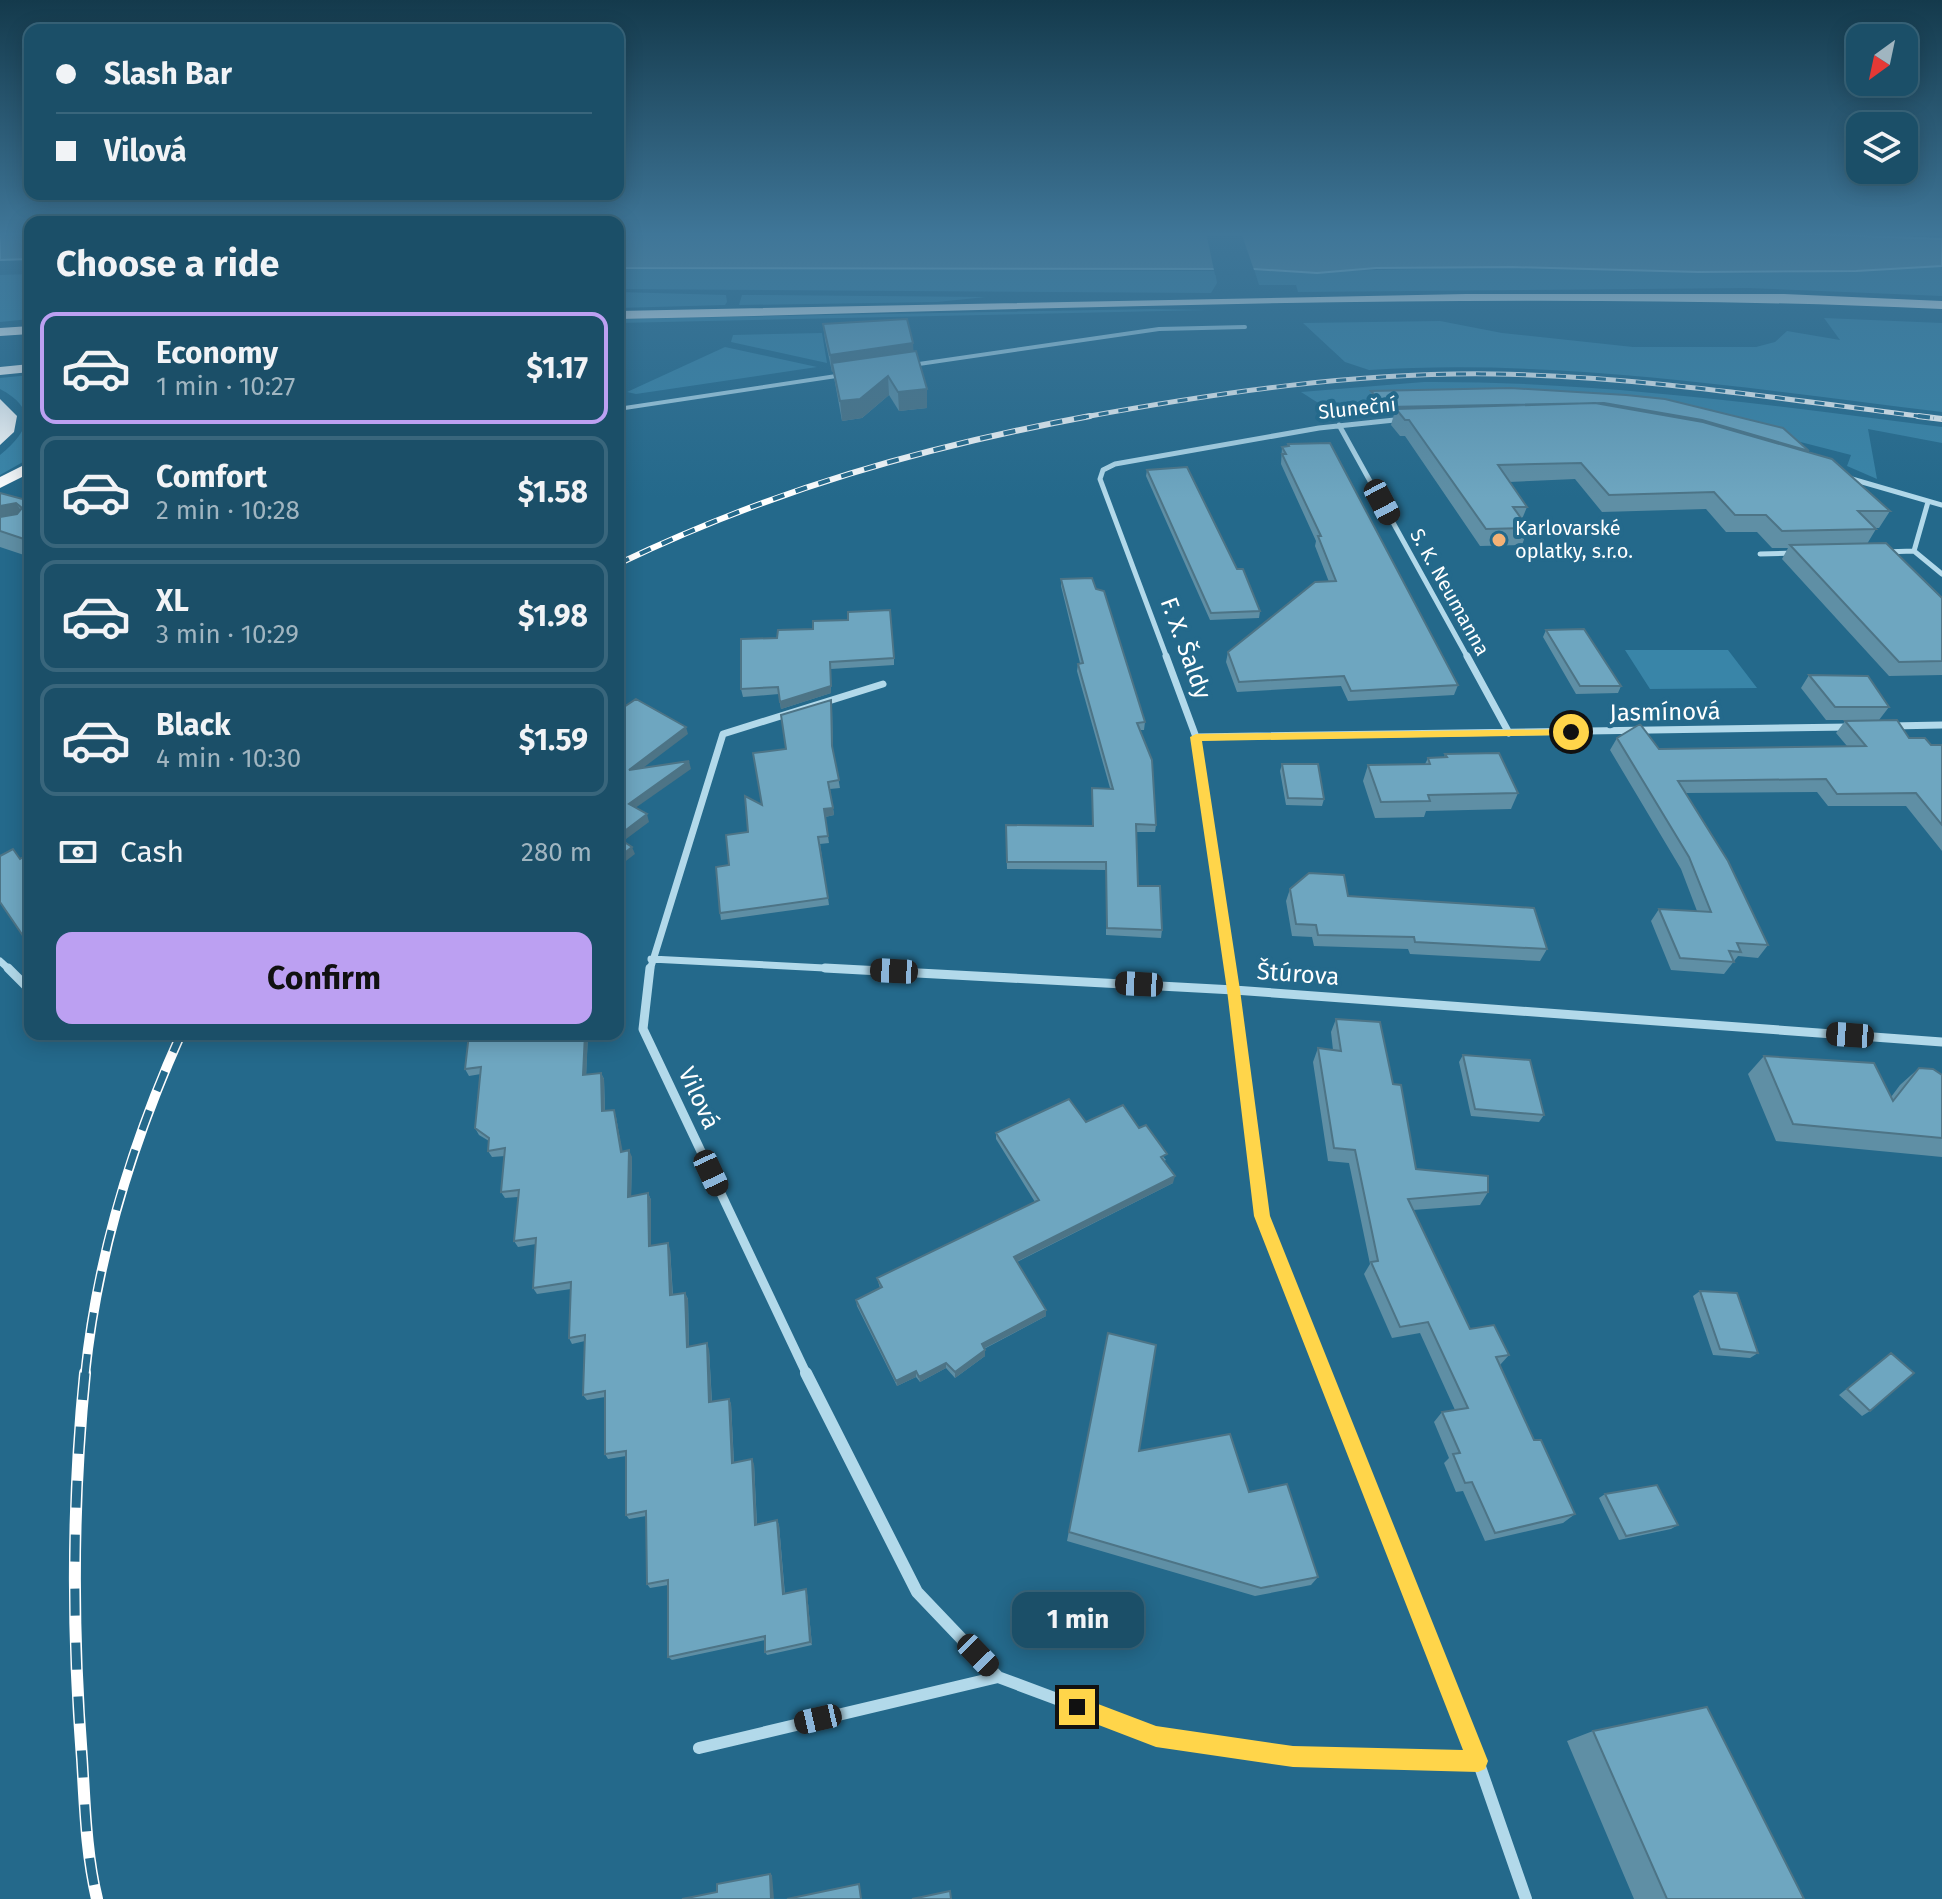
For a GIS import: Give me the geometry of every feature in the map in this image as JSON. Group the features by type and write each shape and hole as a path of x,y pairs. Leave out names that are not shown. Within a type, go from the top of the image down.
{"highway":[{"path":"624,329 1042,321"},
{"path":"0,332 24,330"},
{"path":"15,354 24,353"},
{"path":"0,371 24,369"},
{"path":"0,403 10,416 7,432 0,441"},
{"path":"0,483 24,470"}],"street":[{"path":"907,366 1159,329 1245,327"},
{"path":"624,408 848,374"},
{"name":"Sluneční","path":"1103,470 1115,464 1339,425 1419,418"},
{"name":"S. K. Neumanna","path":"1339,425 1509,733"},
{"name":"F. X. Šaldy","path":"1103,470 1100,479 1196,737 1234,990 1262,1216 1478,1761 1526,1899"},
{"path":"1839,475 1942,505"},
{"path":"1914,551 1928,502"},
{"path":"1868,552 1914,551 1942,574"},
{"path":"1760,554 1806,553"},
{"name":"Vilová","path":"883,684 734,728 723,734 651,959 643,1029 847,1460 917,1592 998,1677 1156,1736 1293,1757 1478,1761"},
{"path":"1880,726 1942,725"},
{"name":"Jasmínová","path":"1196,737 1865,726"},
{"name":"Štúrova","path":"651,959 1234,990 1942,1042"},
{"path":"0,961 24,984"},
{"path":"699,1748 998,1677"}],"shaded area":[{"path":"624,321 726,321 624,323"},
{"path":"1440,321 1502,333 1633,347 1756,347 1775,342 1787,331 1840,340 1826,321 1942,323 1942,412 1728,385 1585,372 1441,367 1369,370 1345,362 1303,323"},
{"path":"822,333 827,363 731,342 733,335"},
{"path":"725,347 817,367 636,394 627,392"},
{"path":"24,376 24,410 0,389 0,378"},
{"path":"1424,382 1619,390 1748,403 1942,427 1942,443 1868,429 1877,479 1847,466 1851,455 1663,407 1377,409 1363,401 1347,410 1339,410 1301,392"},
{"path":"24,426 24,461 0,475 0,455"},
{"path":"1625,650 1728,650 1757,688 1650,689"}],"building":[{"path":"907,321 913,343 830,355 823,324"},
{"path":"916,351 927,389 898,392 888,376 860,399 840,401 832,363"},
{"path":"1510,388 1665,399 1783,428 1809,451 1702,420 1604,403 1385,407 1371,391"},
{"path":"1595,403 1703,422 1832,459 1890,511 1858,511 1876,529 1782,531 1766,515 1735,515 1714,492 1609,495 1581,463 1498,465 1527,507 1513,507 1528,528 1486,529 1409,420 1405,420 1396,409"},
{"path":"1330,443 1458,685 1351,691 1344,676 1239,682 1228,652 1315,582 1336,581 1318,536 1321,536 1282,454 1286,454 1282,447 1288,444"},
{"path":"1187,467 1237,569 1243,569 1260,611 1211,613 1147,470"},
{"path":"0,493 24,499 24,539 0,531 0,517 17,514 22,508 16,503 0,506"},
{"path":"1886,543 1942,598 1942,661 1899,662 1790,545"},
{"path":"1092,578 1096,589 1104,591 1145,722 1137,723 1152,760 1156,825 1136,824 1138,886 1160,886 1162,930 1107,928 1106,862 1007,862 1006,825 1093,826 1092,788 1113,789 1078,664 1083,663 1061,579"},
{"path":"890,610 894,658 830,662 831,686 780,702 778,687 741,689 741,639 777,638 778,630 813,629 813,621 848,620 848,612"},
{"path":"1584,629 1621,686 1580,686 1546,630"},
{"path":"1809,675 1868,676 1889,707 1835,707"},
{"path":"636,699 686,727 629,770 689,761 629,804 647,814 624,831 624,707"},
{"path":"831,700 832,746 839,780 828,782 833,808 824,809 828,836 818,837 828,898 720,913 716,867 729,865 726,835 748,832 745,796 762,805 753,753 786,749 781,715"},
{"path":"1897,720 1909,738 1925,738 1931,745 1942,745 1942,825 1916,793 1837,794 1826,779 1678,781 1728,861 1768,945 1737,943 1741,952 1729,951 1734,962 1680,958 1659,909 1711,912 1689,857 1617,738 1640,724 1659,749 1866,746 1845,721"},
{"path":"1499,753 1518,793 1428,795 1430,801 1381,802 1368,765 1430,764 1428,758 1447,757 1445,754"},
{"path":"1282,764 1318,764 1324,799 1288,798"},
{"path":"624,842 632,847 624,853"},
{"path":"13,849 20,859 24,857 24,937 0,902 0,856"},
{"path":"1309,873 1344,875 1348,896 1534,908 1547,949 1415,942 1414,937 1318,935 1316,925 1296,924 1290,889"},
{"path":"1336,1019 1380,1022 1393,1084 1401,1085 1416,1169 1488,1176 1488,1192 1408,1199 1470,1329 1494,1325 1509,1355 1496,1357 1534,1440 1541,1440 1575,1514 1495,1533 1472,1482 1465,1483 1453,1454 1460,1453 1442,1412 1468,1408 1428,1322 1400,1327 1371,1262 1378,1261 1355,1150 1334,1148 1318,1048 1341,1051"},
{"path":"468,1040 585,1040 583,1075 601,1073 602,1111 614,1110 621,1152 629,1150 628,1197 648,1193 649,1246 668,1243 670,1295 685,1293 687,1347 707,1343 709,1402 729,1399 732,1463 752,1459 755,1525 777,1520 783,1594 806,1589 810,1642 765,1652 765,1636 668,1657 668,1580 647,1584 646,1511 626,1515 626,1451 605,1454 605,1391 583,1395 585,1335 569,1338 571,1282 533,1288 536,1238 514,1241 519,1190 501,1192 505,1148 488,1151 489,1138 475,1128 481,1067 465,1069"},
{"path":"1463,1055 1530,1060 1544,1115 1475,1109"},
{"path":"1764,1056 1874,1063 1893,1101 1919,1068 1933,1069 1942,1075 1942,1138 1793,1124"},
{"path":"1069,1099 1086,1122 1123,1105 1139,1128 1146,1125 1167,1154 1161,1157 1175,1176 1014,1257 1046,1310 982,1344 985,1350 955,1372 946,1363 919,1377 916,1371 896,1381 856,1300 882,1287 877,1278 1039,1200 996,1133"},
{"path":"1700,1291 1737,1293 1758,1353 1720,1349"},
{"path":"1108,1333 1156,1345 1139,1451 1230,1434 1249,1492 1287,1484 1318,1577 1261,1588 1069,1532"},
{"path":"1891,1353 1914,1373 1870,1411 1847,1389"},
{"path":"1657,1485 1678,1525 1626,1536 1605,1494"},
{"path":"1707,1707 1804,1899 1667,1899 1593,1731"},
{"path":"770,1874 771,1899 682,1899 717,1892 717,1884"},
{"path":"859,1884 861,1899 787,1899"},
{"path":"950,1891 951,1899 912,1899"}],"railway":[{"path":"1086,417 1182,400 1338,380 1494,374 1659,384 1934,418"},
{"path":"1086,417 1090,416"},
{"path":"1918,416 1934,418"},
{"path":"624,561 733,514 849,474 967,442 1086,417"},
{"path":"1079,418 1086,417"},
{"path":"1934,418 1942,419"},
{"path":"85,1375 98,1287 119,1201 147,1117 178,1040"},
{"path":"85,1373 76,1518 75,1614 86,1829 97,1899"}],"place":[{"name":"Karlovarské oplatky, s.r.o.","path":"1499,540"}],"route":[{"path":"1077,1707 1156,1736 1293,1757 1478,1761 1262,1216 1234,990 1196,737 1571,732"}]}
